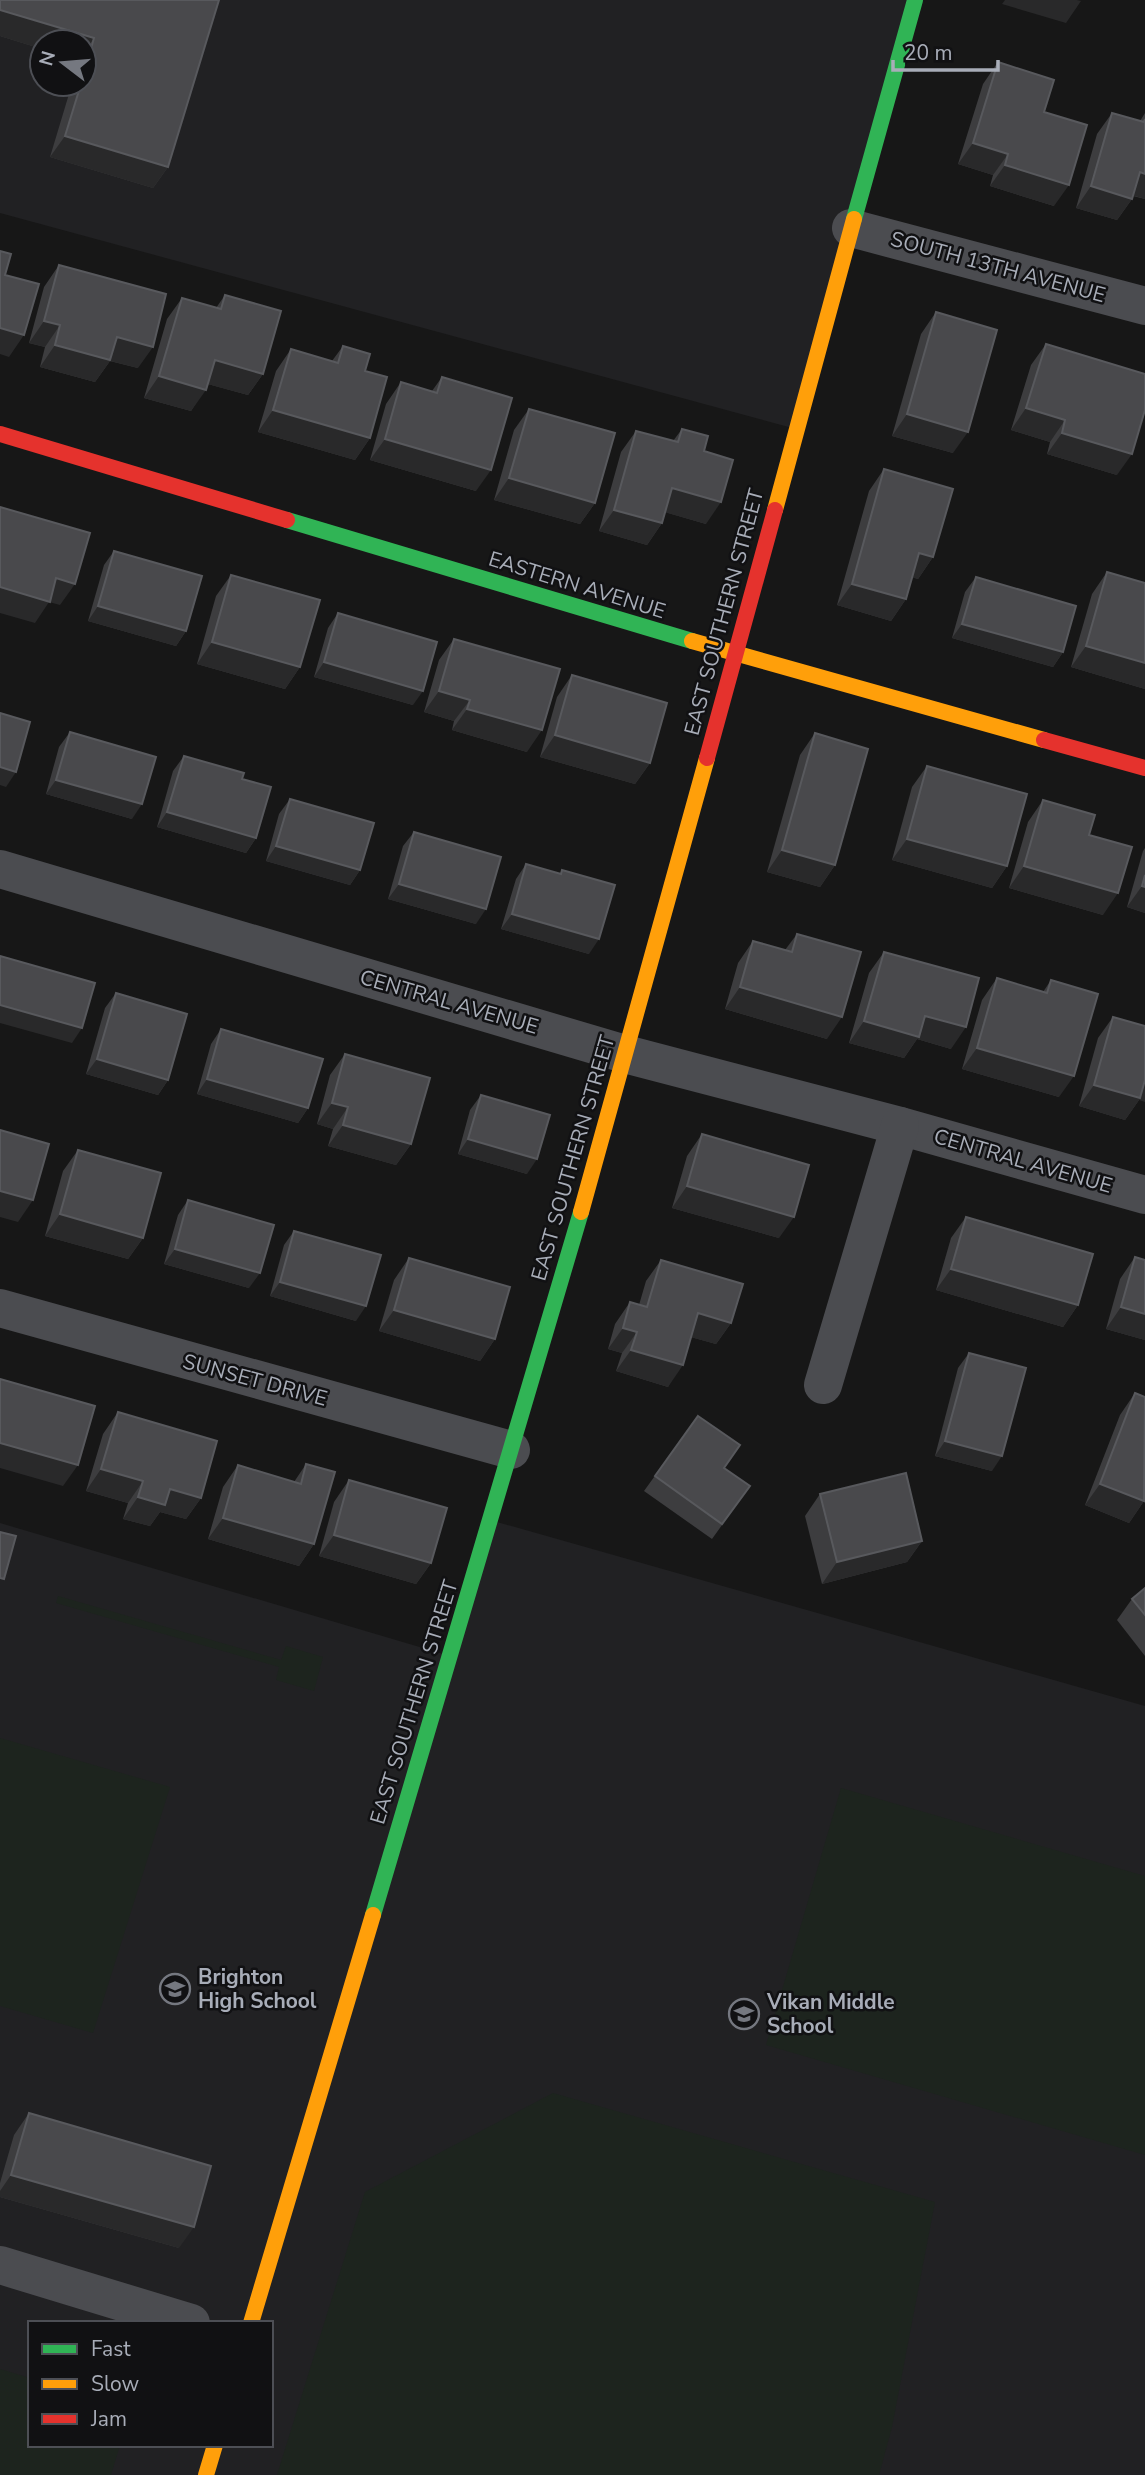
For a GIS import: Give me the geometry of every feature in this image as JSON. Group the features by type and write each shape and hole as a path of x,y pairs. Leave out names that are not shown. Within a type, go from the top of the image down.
{"street":[{"name":"EAST SOUTHERN STREET","path":"252,2321 511,1450 625,1054 915,0"},
{"name":"SOUTH 13TH AVENUE","path":"851,228 1145,306"},
{"name":"EASTERN AVENUE","path":"0,434 735,654 1145,768"},
{"name":"CENTRAL AVENUE","path":"0,869 625,1054 900,1126 1145,1195"},
{"path":"823,1385 900,1126"},
{"name":"SUNSET DRIVE","path":"0,1308 511,1450"},
{"path":"0,2265 184,2321"},
{"path":"206,2475 214,2447"}],"shaded area":[{"path":"0,0 915,0 796,429 0,213"},
{"name":"Vikan Middle School","path":"490,1520 1145,1706 1145,2475 0,2475 0,1523 450,1656"},
{"path":"58,1596 281,1660 286,1646 323,1657 314,1691 276,1680 279,1667 56,1603"},
{"path":"0,1738 170,1787 93,2033 0,2006"},
{"path":"841,1788 1145,1876 1145,2155 766,2045"},
{"path":"553,2093 935,2202 892,2427 879,2475 277,2475 365,2192"},
{"path":"0,2369 28,2377 28,2447 119,2447 111,2475 0,2475"}],"building":[{"path":"0,0 219,0 168,167 65,136 77,98 98,98 98,28 60,28 0,10"},
{"path":"998,62 1054,80 1044,112 1087,125 1069,185 1005,165 1008,154 973,143"},
{"path":"1112,113 1144,122 1145,119 1145,174 1140,172 1132,199 1091,186"},
{"path":"0,251 11,254 5,275 39,284 24,335 0,328"},
{"path":"59,265 166,294 153,347 117,337 110,360 55,345 60,325 44,321"},
{"path":"225,295 281,311 263,374 215,360 206,390 159,376 182,298 221,309"},
{"path":"936,312 997,330 968,432 907,414"},
{"path":"1046,344 1145,374 1145,410 1132,454 1062,433 1065,420 1026,408"},
{"path":"343,346 370,354 365,371 387,377 370,438 273,410 291,349 338,363"},
{"path":"442,377 512,398 491,470 385,439 401,382 437,393"},
{"path":"529,409 615,433 595,503 509,478"},
{"path":"682,429 708,436 704,451 733,460 721,502 672,488 662,523 614,510 636,431 678,442"},
{"path":"884,469 953,489 933,557 919,553 906,599 852,584"},
{"path":"0,507 90,533 75,584 56,578 50,602 0,587"},
{"path":"114,551 202,576 186,631 98,606"},
{"path":"1107,572 1145,583 1145,663 1086,646"},
{"path":"231,575 320,600 300,667 212,642"},
{"path":"976,577 1076,606 1063,652 962,624"},
{"path":"338,613 437,642 423,691 324,662"},
{"path":"454,639 560,669 542,730 467,709 470,700 439,691"},
{"path":"572,675 667,703 650,763 555,735"},
{"path":"0,713 30,722 16,772 0,767"},
{"path":"70,732 156,757 142,804 56,780"},
{"path":"815,733 868,749 835,865 782,850"},
{"path":"184,756 244,773 242,779 271,787 256,838 167,812"},
{"path":"927,766 1027,794 1007,866 907,839"},
{"path":"290,799 374,823 360,870 276,846"},
{"path":"1043,800 1095,815 1089,835 1132,847 1118,893 1024,866"},
{"path":"414,832 501,857 486,909 399,884"},
{"path":"526,864 561,874 562,870 615,885 599,939 512,914"},
{"path":"797,934 861,952 842,1017 740,987 753,941 792,952"},
{"path":"884,952 979,978 966,1027 925,1016 919,1037 864,1021"},
{"path":"0,956 95,983 82,1028 0,1005"},
{"path":"997,978 1047,993 1051,980 1098,994 1074,1076 977,1048"},
{"path":"116,993 187,1014 168,1080 97,1059"},
{"path":"1113,1017 1145,1026 1145,1080 1140,1098 1094,1085"},
{"path":"221,1029 323,1059 308,1108 207,1079"},
{"path":"345,1054 430,1078 411,1144 343,1125 348,1107 332,1103"},
{"path":"481,1095 550,1115 537,1159 468,1139"},
{"path":"0,1130 49,1144 33,1200 0,1191"},
{"path":"702,1134 809,1165 794,1217 687,1186"},
{"path":"78,1150 161,1173 143,1238 60,1214"},
{"path":"188,1200 274,1225 260,1273 175,1249"},
{"path":"966,1217 1093,1254 1078,1305 951,1269"},
{"path":"294,1231 381,1255 366,1306 280,1282"},
{"path":"1135,1257 1145,1260 1145,1314 1121,1307"},
{"path":"409,1258 510,1287 495,1339 394,1310"},
{"path":"661,1260 743,1284 731,1323 698,1313 683,1365 631,1350 637,1332 623,1328 630,1302 647,1307"},
{"path":"969,1353 1026,1368 1002,1456 945,1441"},
{"path":"0,1379 95,1406 78,1465 0,1443"},
{"path":"1135,1393 1145,1397 1144,1501 1100,1484"},
{"path":"118,1412 217,1441 201,1498 170,1489 165,1505 138,1497 143,1481 101,1469"},
{"path":"698,1416 740,1445 724,1468 750,1486 722,1524 655,1476"},
{"path":"306,1464 335,1472 314,1544 223,1518 238,1465 301,1484"},
{"path":"906,1473 922,1541 837,1562 820,1494"},
{"path":"349,1480 447,1508 431,1563 334,1535"},
{"path":"0,1532 16,1536 4,1579 0,1578"},
{"path":"1145,1588 1145,1615 1132,1599"},
{"path":"29,2113 211,2166 194,2227 11,2175"}],"traffic: fast":[{"path":"854,219 915,0"},
{"path":"287,520 692,641"},
{"path":"373,1915 581,1212"}],"traffic: slow":[{"path":"775,510 854,219"},
{"path":"692,641 1044,740"},
{"path":"581,1212 707,758"},
{"path":"252,2321 373,1915"},
{"path":"206,2475 214,2447"}],"traffic: jam":[{"path":"0,434 287,520"},
{"path":"707,758 775,510"},
{"path":"1044,740 1145,768"}],"place":[{"name":"Brighton High School","path":"175,1989"},
{"name":"Vikan Middle School","path":"744,2014"}]}
